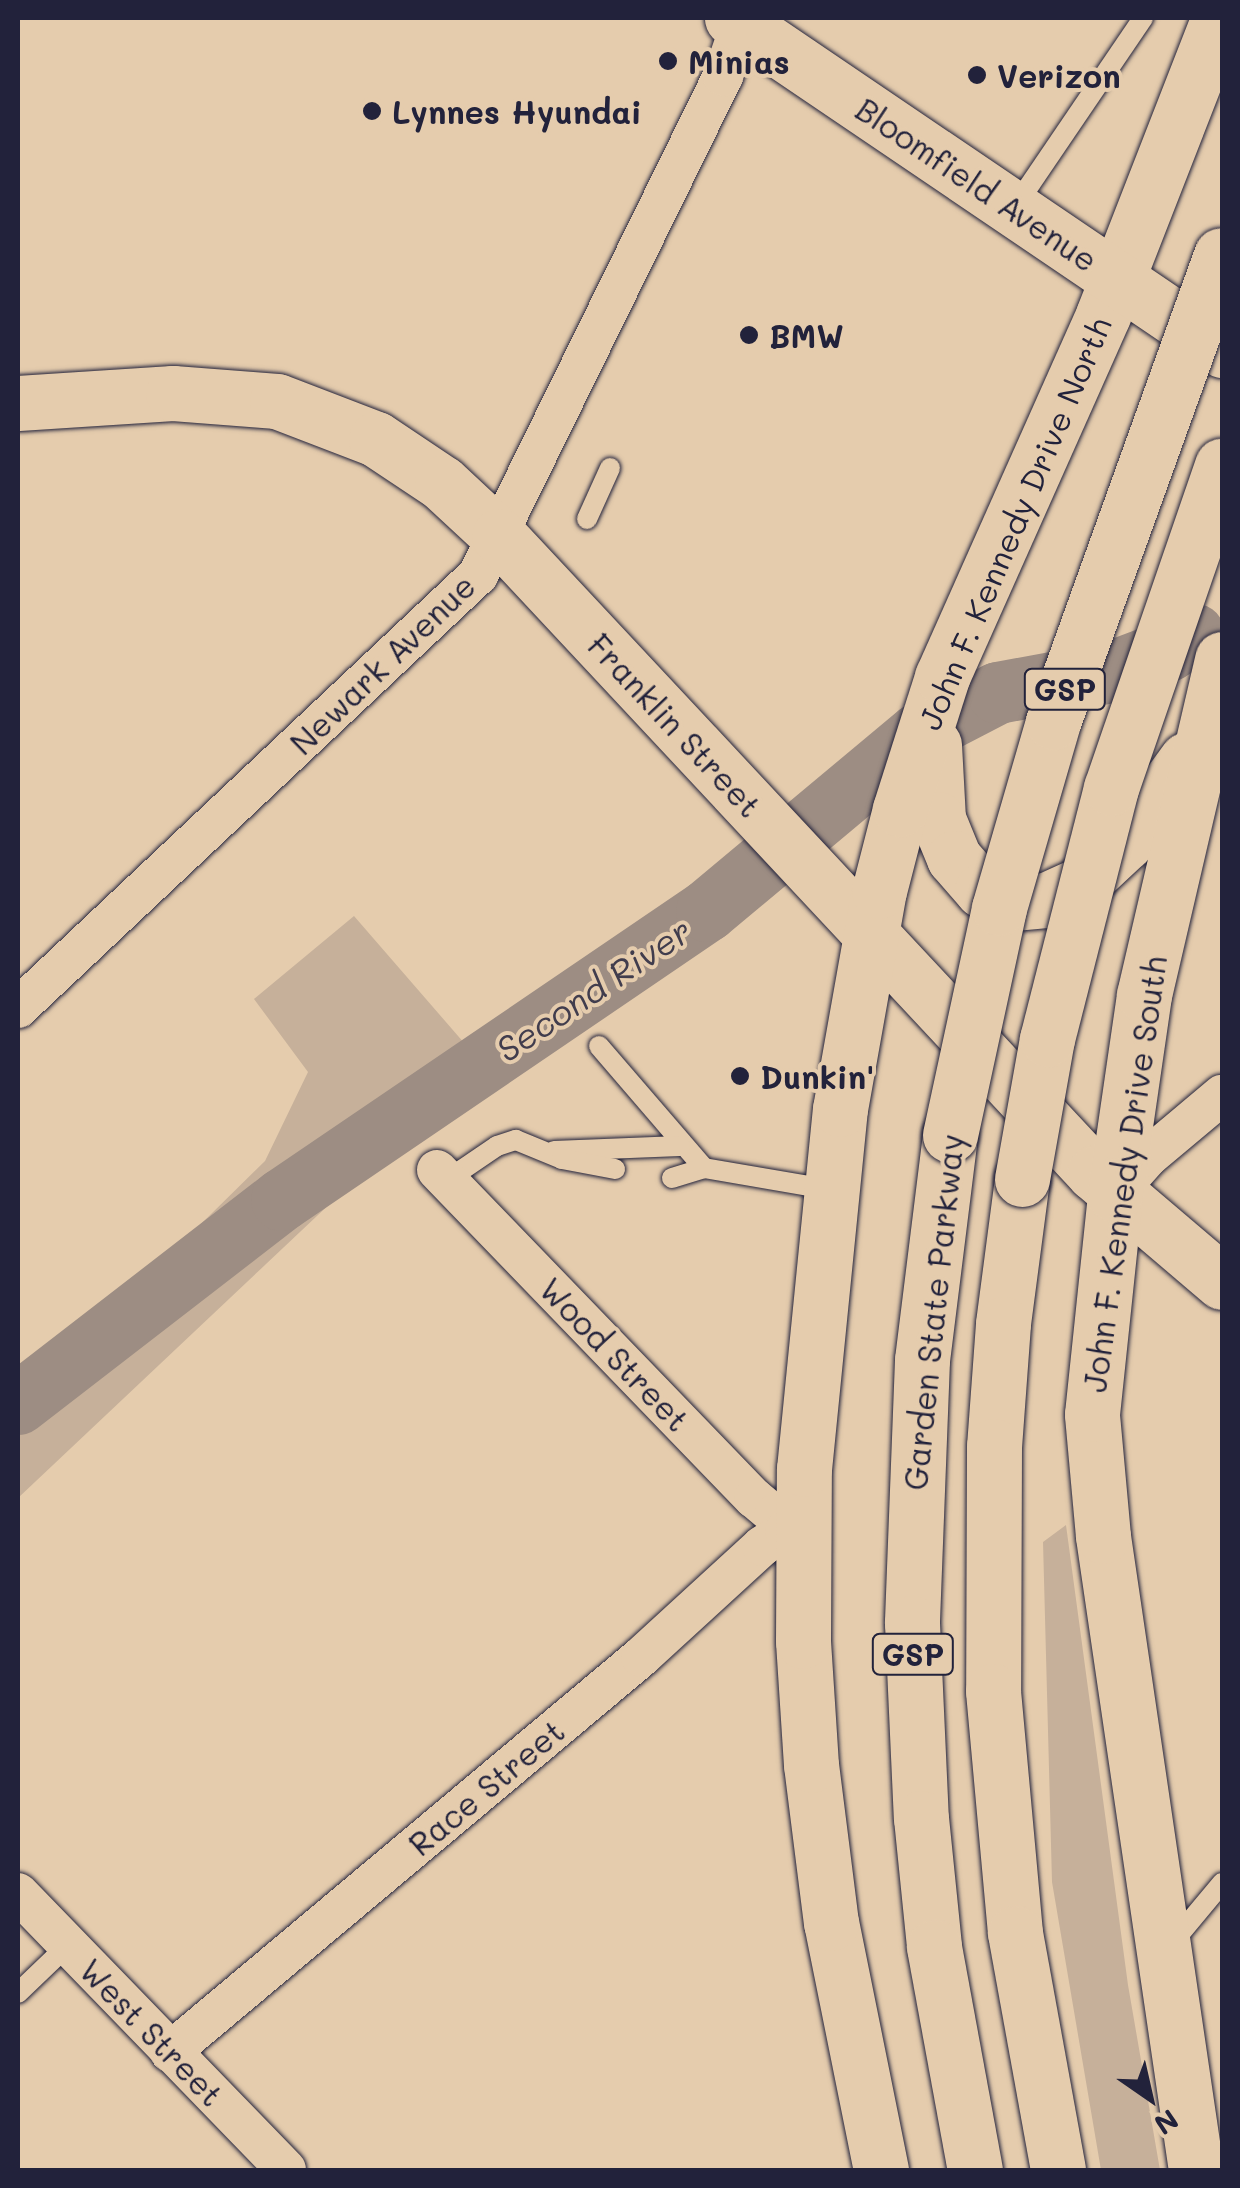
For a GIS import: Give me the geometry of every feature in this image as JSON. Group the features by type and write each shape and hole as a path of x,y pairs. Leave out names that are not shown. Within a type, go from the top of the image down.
{"main road":[{"name":"John F. Kennedy Drive North","path":"880,2170 838,1976 816,1816 806,1704 802,1527 830,1189 870,933 916,796 942,677 1117,280 1218,18"},
{"name":"Bloomfield Avenue","path":"739,20 1222,350"},
{"name":"Garden State Parkway","path":"975,2170 934,1947 920,1818 912,1623 922,1360 950,1134 999,908 1053,722 1222,253"},
{"name":"Franklin Street","path":"18,403 173,392 277,402 340,423 412,461 499,536 1115,1194 1222,1282"},
{"name":"GSP","path":"1058,2170 1010,1901 993,1691 994,1446 1003,1324 1022,1179 1047,1039 1111,788 1222,466"},
{"path":"916,796 938,819 966,874 982,890 1013,903 1046,900 1080,885 1126,842 1214,702"},
{"name":"John F. Kennedy Drive South","path":"1196,2170 1094,1452 1096,1367 1115,1194 1148,977 1214,702"}],"street":[{"name":"Newark Avenue","path":"18,1008 478,576 724,76 739,20"},
{"path":"1115,1194 1148,1157 1222,1095"},
{"name":"Wood Street","path":"442,1175 754,1498 774,1515 802,1527"},
{"name":"Race Street","path":"170,2052 642,1657 762,1546 785,1530 802,1527"},
{"name":"West Street","path":"18,1894 286,2170"}],"lane":[{"path":"1013,209 1144,18"},
{"path":"587,519 610,468"},
{"path":"599,1046 680,1146 704,1168"},
{"path":"442,1175 504,1142 516,1140 552,1151 680,1146"},
{"path":"552,1151 562,1159 615,1168"},
{"path":"672,1178 704,1168 830,1189"},
{"path":"1164,1952 1222,1883"},
{"path":"18,1993 68,1946"}],"shaded area":[{"path":"354,916 465,1044 336,1198 18,1498 18,1404 265,1161 308,1072 254,999"},
{"path":"1066,1525 1128,1985 1160,2170 1101,2170 1052,1882 1043,1542"}],"waterway":[{"name":"Second River","path":"18,1404 282,1200 707,911 919,734 998,693 1112,672 1168,651 1194,635"}],"place":[{"name":"Minias","path":"668,61"},
{"name":"Verizon","path":"977,75"},
{"name":"Lynnes Hyundai","path":"372,111"},
{"name":"BMW","path":"749,335"},
{"name":"Dunkin'","path":"740,1076"}]}
